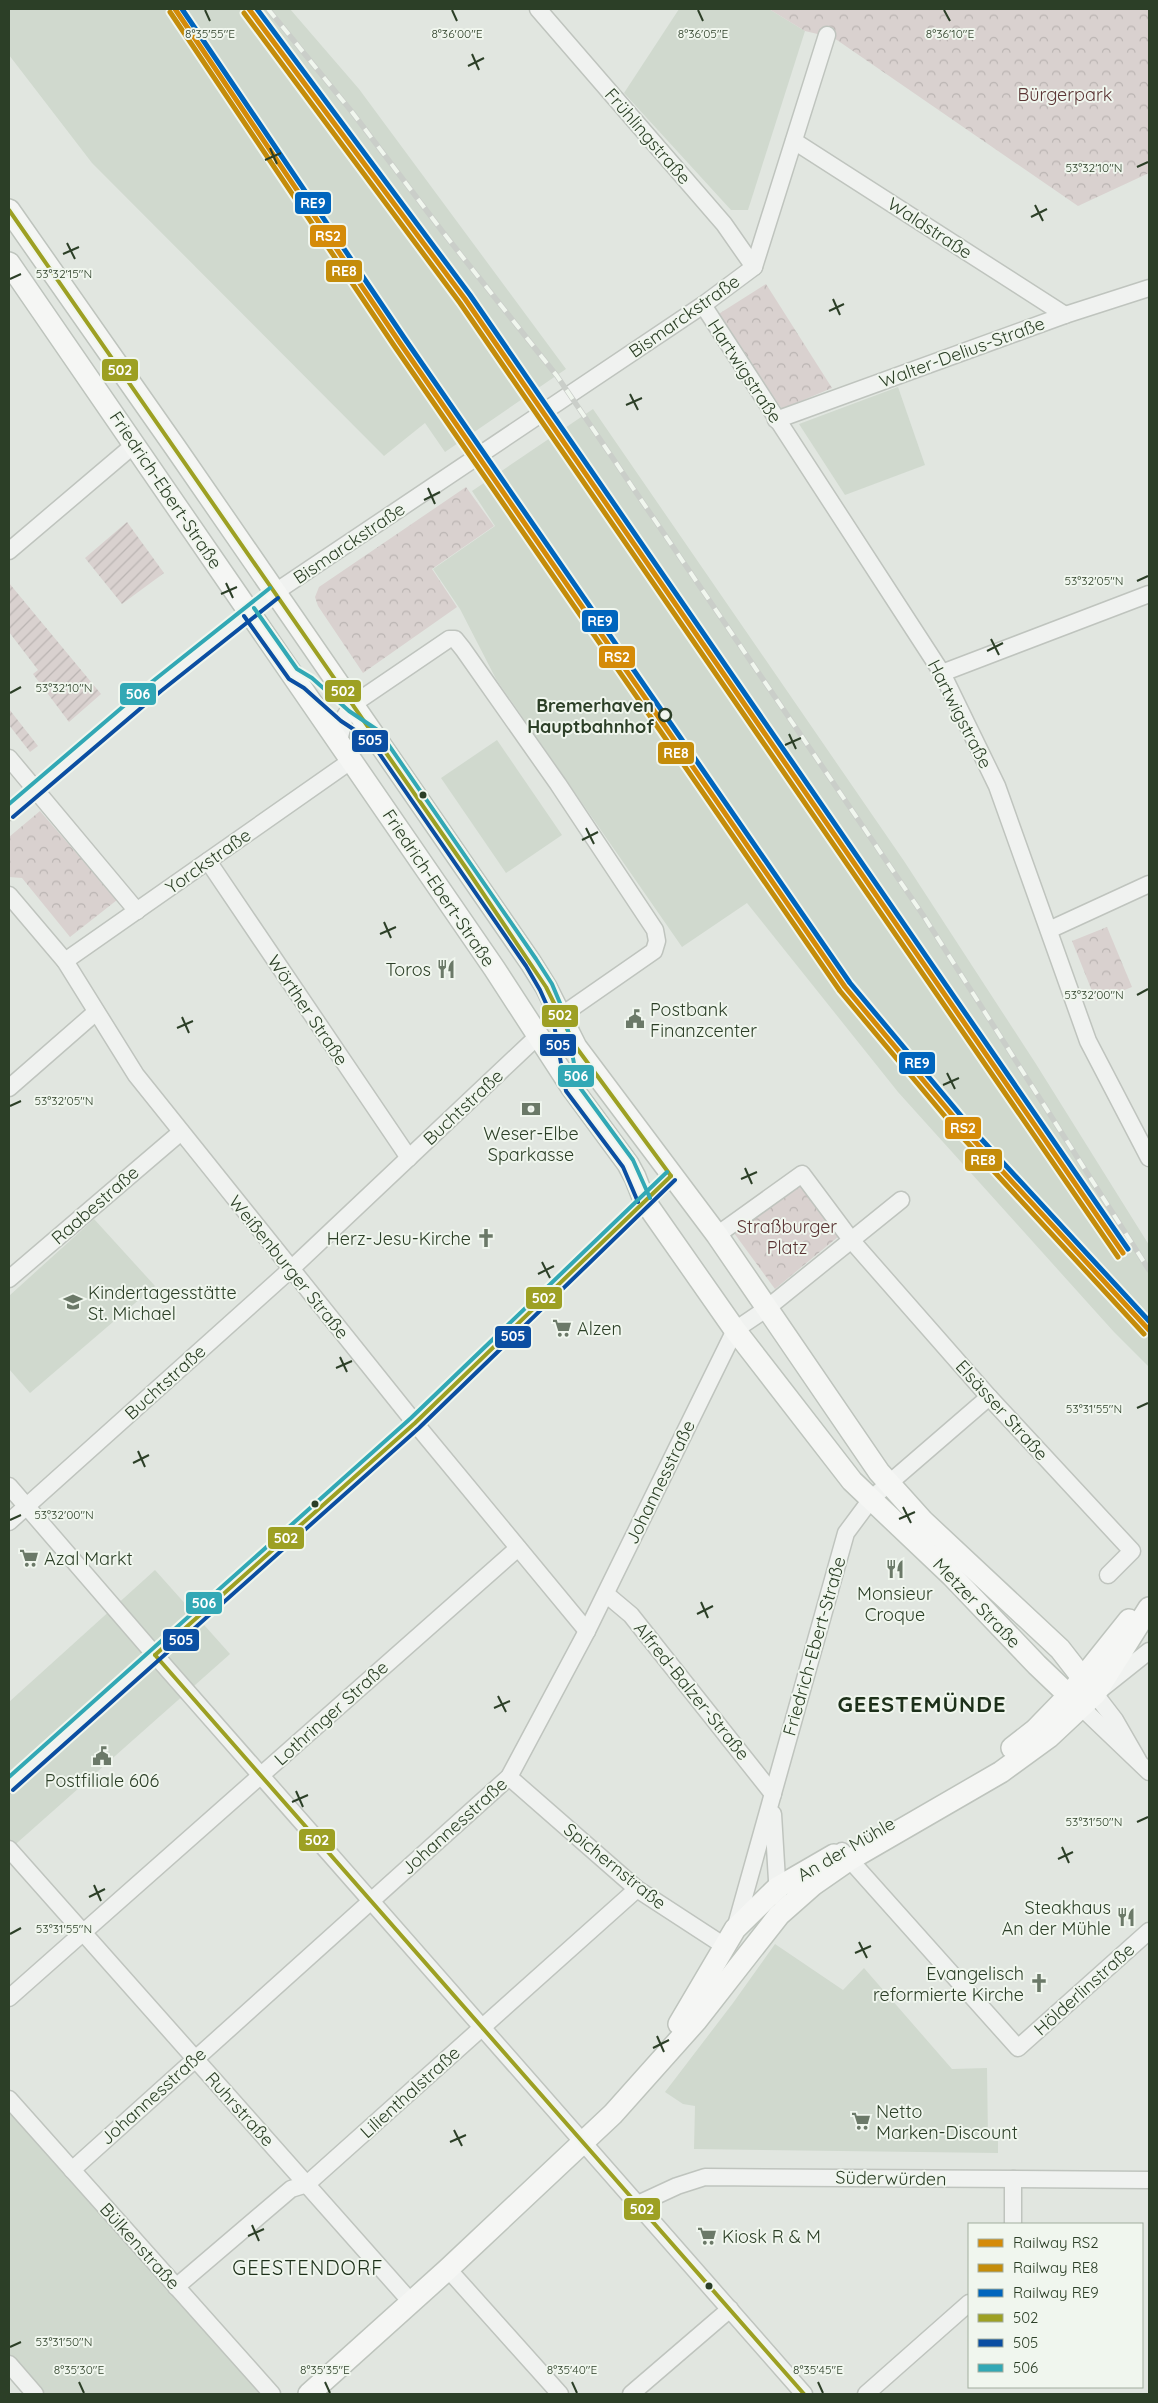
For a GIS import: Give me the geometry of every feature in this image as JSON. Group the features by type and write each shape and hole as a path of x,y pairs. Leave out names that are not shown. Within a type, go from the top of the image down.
{"main road":[{"name":"Friedrich-Ebert-Straße","path":"9,210 531,963 576,1047 717,1235 766,1309 889,1484"},
{"name":"Friedrich-Ebert-Straße","path":"10,268 135,444 539,1035 572,1088 628,1164 636,1177 644,1200 735,1330 852,1481 872,1498"},
{"path":"539,1035 559,1017"},
{"name":"Metzer Straße","path":"889,1484 924,1521 1060,1649 1082,1694"},
{"name":"Metzer Straße","path":"872,1498 952,1576 1037,1665 1082,1694"},
{"name":"An der Mühle","path":"1082,1694 1104,1649 1149,1597"},
{"name":"An der Mühle","path":"584,2142 680,2023 730,1938 777,1888 845,1855 989,1765 1082,1694 1149,1608"},
{"name":"An der Mühle","path":"309,2394 448,2269 613,2114 696,2021 780,1915 845,1855"}],"street":[{"name":"Frühlingstraße","path":"538,9 724,224 754,267"},
{"name":"Bismarckstraße","path":"9,812 33,790 274,593 703,305 754,267 827,35"},
{"name":"Waldstraße","path":"794,141 1065,315"},
{"name":"Walter-Delius-Straße","path":"776,420 1065,315 1149,288"},
{"name":"Hartwigstraße","path":"703,305 942,673 997,786 1088,1040 1149,1158"},
{"path":"9,551 135,444"},
{"path":"942,673 1149,594"},
{"path":"339,741 345,716 352,705 449,640 455,639 558,784 655,930 657,941 654,951 559,1017"},
{"path":"9,758 33,790 136,911"},
{"name":"Yorckstraße","path":"65,961 352,760"},
{"name":"Wörther Straße","path":"208,861 409,1158"},
{"path":"1049,930 1149,884"},
{"name":"Weißenburger Straße","path":"9,895 65,961 136,1075 415,1423 587,1631"},
{"path":"9,1088 96,1012"},
{"name":"Buchtstraße","path":"9,1522 291,1269 539,1035"},
{"name":"Raabestraße","path":"9,1279 181,1132"},
{"path":"717,1235 802,1174 852,1241"},
{"path":"9,1785 415,1423 671,1176"},
{"path":"735,1330 766,1309 901,1200"},
{"name":"Elsässer Straße","path":"852,1241 990,1397 1132,1551 1108,1575"},
{"name":"Johannesstraße","path":"72,2170 509,1778 606,1594 735,1330"},
{"path":"889,1484 990,1397"},
{"name":"Friedrich-Ebert-Straße","path":"730,1938 773,1798 846,1533 872,1498 889,1484"},
{"path":"9,1486 804,2394"},
{"name":"Lothringer Straße","path":"9,1998 518,1548"},
{"name":"Alfred-Balzer-Straße","path":"606,1594 632,1616 773,1798"},
{"name":"An der Mühle","path":"1082,1694 1149,1651"},
{"path":"1082,1694 1115,1720 1144,1766"},
{"name":"Spichernstraße","path":"509,1778 638,1889 730,1938"},
{"name":"Friedrich-Ebert-Straße","path":"773,1798 780,1915"},
{"name":"Ruhrstraße","path":"9,1849 411,2302"},
{"name":"Hölderlinstraße","path":"845,1855 1018,2048 1149,1931"},
{"name":"Lilienthalstraße","path":"176,2287 291,2189 307,2184 638,1889"},
{"name":"Bülkenstraße","path":"9,2099 272,2394"},
{"name":"Süderwürden","path":"638,2204 677,2186 705,2177 1149,2180"},
{"path":"1013,2179 1013,2223"},
{"path":"448,2269 560,2394"},
{"path":"866,2394 968,2304"},
{"path":"631,2394 730,2309"},
{"path":"9,2364 35,2394"}],"shaded area":[{"path":"9,9 290,9 359,89 566,369 445,452 425,423 384,456 92,163 9,55"},
{"path":"679,9 769,9 805,31 748,210 731,210 624,93"},
{"path":"898,387 925,465 845,495 799,424"},
{"path":"593,409 904,861 1036,1064 1149,1245 1149,1367 1114,1332 898,1092 747,903 682,947 496,679 460,609 433,569 495,526 472,491"},
{"path":"497,740 562,835 506,873 441,778"},
{"name":"Kindertagesstätte St. Michael","path":"94,1219 155,1286 30,1393 9,1369 9,1296"},
{"path":"155,1570 230,1654 9,1850 9,1702"},
{"path":"775,1944 843,1990 864,1968 952,2069 987,2068 988,2140 998,2141 998,2153 694,2149 695,2106 683,2104 665,2092"},
{"path":"9,2112 262,2394 41,2394 9,2357"}],"green space":[{"name":"Bürgerpark","path":"769,9 1149,9 1149,173 1078,206 834,38 805,31"},
{"path":"766,284 832,388 782,409 717,315"},
{"path":"466,487 494,526 432,569 457,607 363,673 318,606 315,597 319,587"},
{"path":"127,522 164,573 122,604 85,558"},
{"path":"9,583 101,694 69,722 33,674 38,670 9,632"},
{"path":"9,709 38,746 30,752 9,725"},
{"path":"40,811 117,900 70,937 22,878 9,877 9,837"},
{"path":"1107,927 1132,987 1096,1001 1072,941"},
{"name":"Straßburger Platz","path":"802,1185 839,1236 775,1289 734,1233"}],"railway":[{"path":"268,9 352,112 442,231 557,376 923,915 1149,1270"}],"rail line":[{"name":"RS2","path":"175,9 400,343 845,987 969,1135 1149,1330"},
{"name":"RE9","path":"182,9 405,339 850,983 973,1130 1149,1321"},
{"name":"RS2","path":"249,9 465,299 1123,1253"},
{"name":"RE9","path":"257,9 470,295 1128,1249"},
{"name":"RE8","path":"170,12 395,347 840,991 964,1139 1144,1334"},
{"name":"RE8","path":"244,13 460,303 1118,1257"}],"transit line":[{"name":"502","path":"9,210 466,868 546,987 576,1047 671,1176"},
{"name":"506","path":"9,804 153,681 270,588"},
{"name":"505","path":"13,817 161,691 278,598"},
{"name":"506","path":"254,608 297,669 312,678 349,711 379,731 536,959 552,984 565,1015 578,1085 633,1160 650,1198"},
{"name":"505","path":"244,616 289,679 304,688 341,721 370,740 526,966 540,990 553,1019 566,1091 623,1167 638,1202"},
{"name":"506","path":"9,1777 411,1418 667,1172"},
{"name":"502","path":"155,1655 415,1423 671,1176"},
{"name":"505","path":"13,1790 419,1428 675,1180"},
{"name":"502","path":"155,1655 804,2394"}],"place":[{"name":"Bremerhaven Hauptbahnhof","path":"665,715"},
{"name":"Toros","path":"446,969"},
{"name":"Postbank Finanzcenter","path":"635,1019"},
{"name":"Weser-Elbe Sparkasse","path":"531,1109"},
{"name":"Herz-Jesu-Kirche","path":"486,1238"},
{"name":"Kindertagesstätte St. Michael","path":"73,1302"},
{"name":"Alzen","path":"562,1328"},
{"name":"Azal Markt","path":"29,1558"},
{"name":"Monsieur Croque","path":"895,1569"},
{"name":"Postfiliale 606","path":"102,1756"},
{"name":"Steakhaus An der Mühle","path":"1126,1917"},
{"name":"Evangelisch reformierte Kirche","path":"1039,1983"},
{"name":"Netto Marken-Discount","path":"861,2121"},
{"name":"Kiosk R & M","path":"707,2236"}],"district":[{"name":"GEESTEMÜNDE","path":"922,1704"},
{"name":"GEESTENDORF","path":"308,2267"}]}
